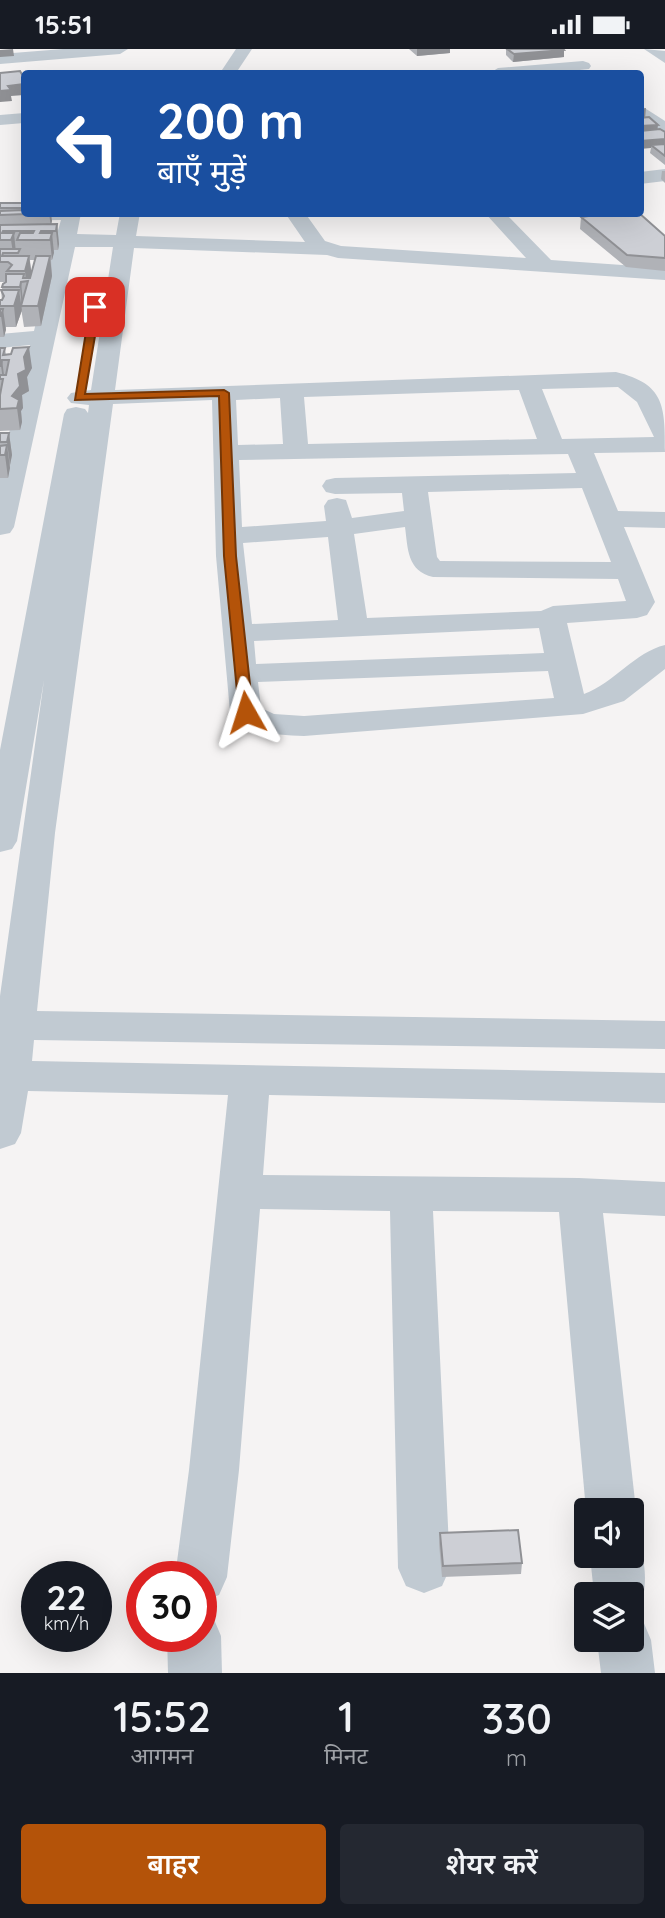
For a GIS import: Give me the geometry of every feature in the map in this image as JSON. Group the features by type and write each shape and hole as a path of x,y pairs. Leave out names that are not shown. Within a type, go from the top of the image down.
{"street":[{"path":"0,59 120,49"},
{"path":"230,70 244,49"},
{"path":"561,49 588,70"},
{"path":"652,49 665,58"},
{"path":"644,113 665,129"},
{"path":"0,120 21,118"},
{"path":"644,178 665,176"},
{"path":"0,215 21,215"},
{"path":"0,1133 8,1025 38,833 39,489 9,448 42,348 72,217"},
{"path":"0,527 39,489 90,398 121,233 114,217"},
{"path":"297,217 318,245 328,249"},
{"path":"498,217 543,264"},
{"path":"0,240 66,239 121,233 665,274"},
{"path":"36,265 60,264"},
{"path":"0,341 42,348"},
{"path":"0,356 42,348"},
{"path":"90,398 628,381 644,392 665,434"},
{"path":"528,383 565,446 590,480 642,602 637,609 553,615 571,706"},
{"path":"291,391 296,452"},
{"path":"224,393 229,536 242,674 246,712 256,720 271,725 304,726 571,706 593,702 613,694 665,653"},
{"path":"226,453 665,444"},
{"path":"331,451 354,628"},
{"path":"335,487 590,480"},
{"path":"414,485 423,560 426,565 440,570 629,571"},
{"path":"0,841 39,489"},
{"path":"229,536 339,527 417,517"},
{"path":"607,519 665,520"},
{"path":"480,571 502,621"},
{"path":"238,633 552,619"},
{"path":"242,674 561,661"},
{"path":"8,1025 665,1035"},
{"path":"5,1075 665,1088"},
{"path":"203,1561 214,1470 250,1081"},
{"path":"239,1192 579,1195 665,1199"},
{"path":"411,1193 424,1569"},
{"path":"579,1195 610,1498"},
{"path":"192,1652 195,1673"},
{"path":"625,1652 628,1673"}],"building":[{"path":"507,49 563,49 564,50 514,54"},
{"path":"20,71 21,84 8,86 11,90 0,91 0,73"},
{"path":"649,117 658,125 644,126 644,118"},
{"path":"660,129 665,132 665,139 644,141 644,131"},
{"path":"665,144 665,156 651,145"},
{"path":"0,203 21,203 21,208 0,208"},
{"path":"21,210 21,214 0,215 0,211"},
{"path":"581,217 644,217 665,236 665,258 627,255"},
{"path":"57,224 56,231 40,233 52,233 50,240 17,240 20,233 34,231 3,231 2,233 14,233 11,240 0,240 0,225"},
{"path":"0,249 20,249 18,253 3,253 2,256 29,256 25,271 7,271 12,265 0,262"},
{"path":"36,256 50,256 38,306 21,306 28,281 21,282 20,287 2,287 6,282 6,274 24,274 23,278 30,278"},
{"path":"1,290 19,290 14,306 0,306 0,300 4,296"},
{"path":"29,347 24,357 26,370 18,374 20,386 12,396 19,400 17,408 0,409 3,379 0,379 0,375 6,375 9,360 2,360 0,366 0,348 5,348 3,355 11,354 13,348"},
{"path":"0,433 9,433 7,442 0,442"},
{"path":"7,445 5,455 0,455 0,446"},
{"path":"518,1530 522,1563 443,1566 440,1533"}],"route":[{"path":"95,307 79,398 224,393 230,556 246,712"}]}
